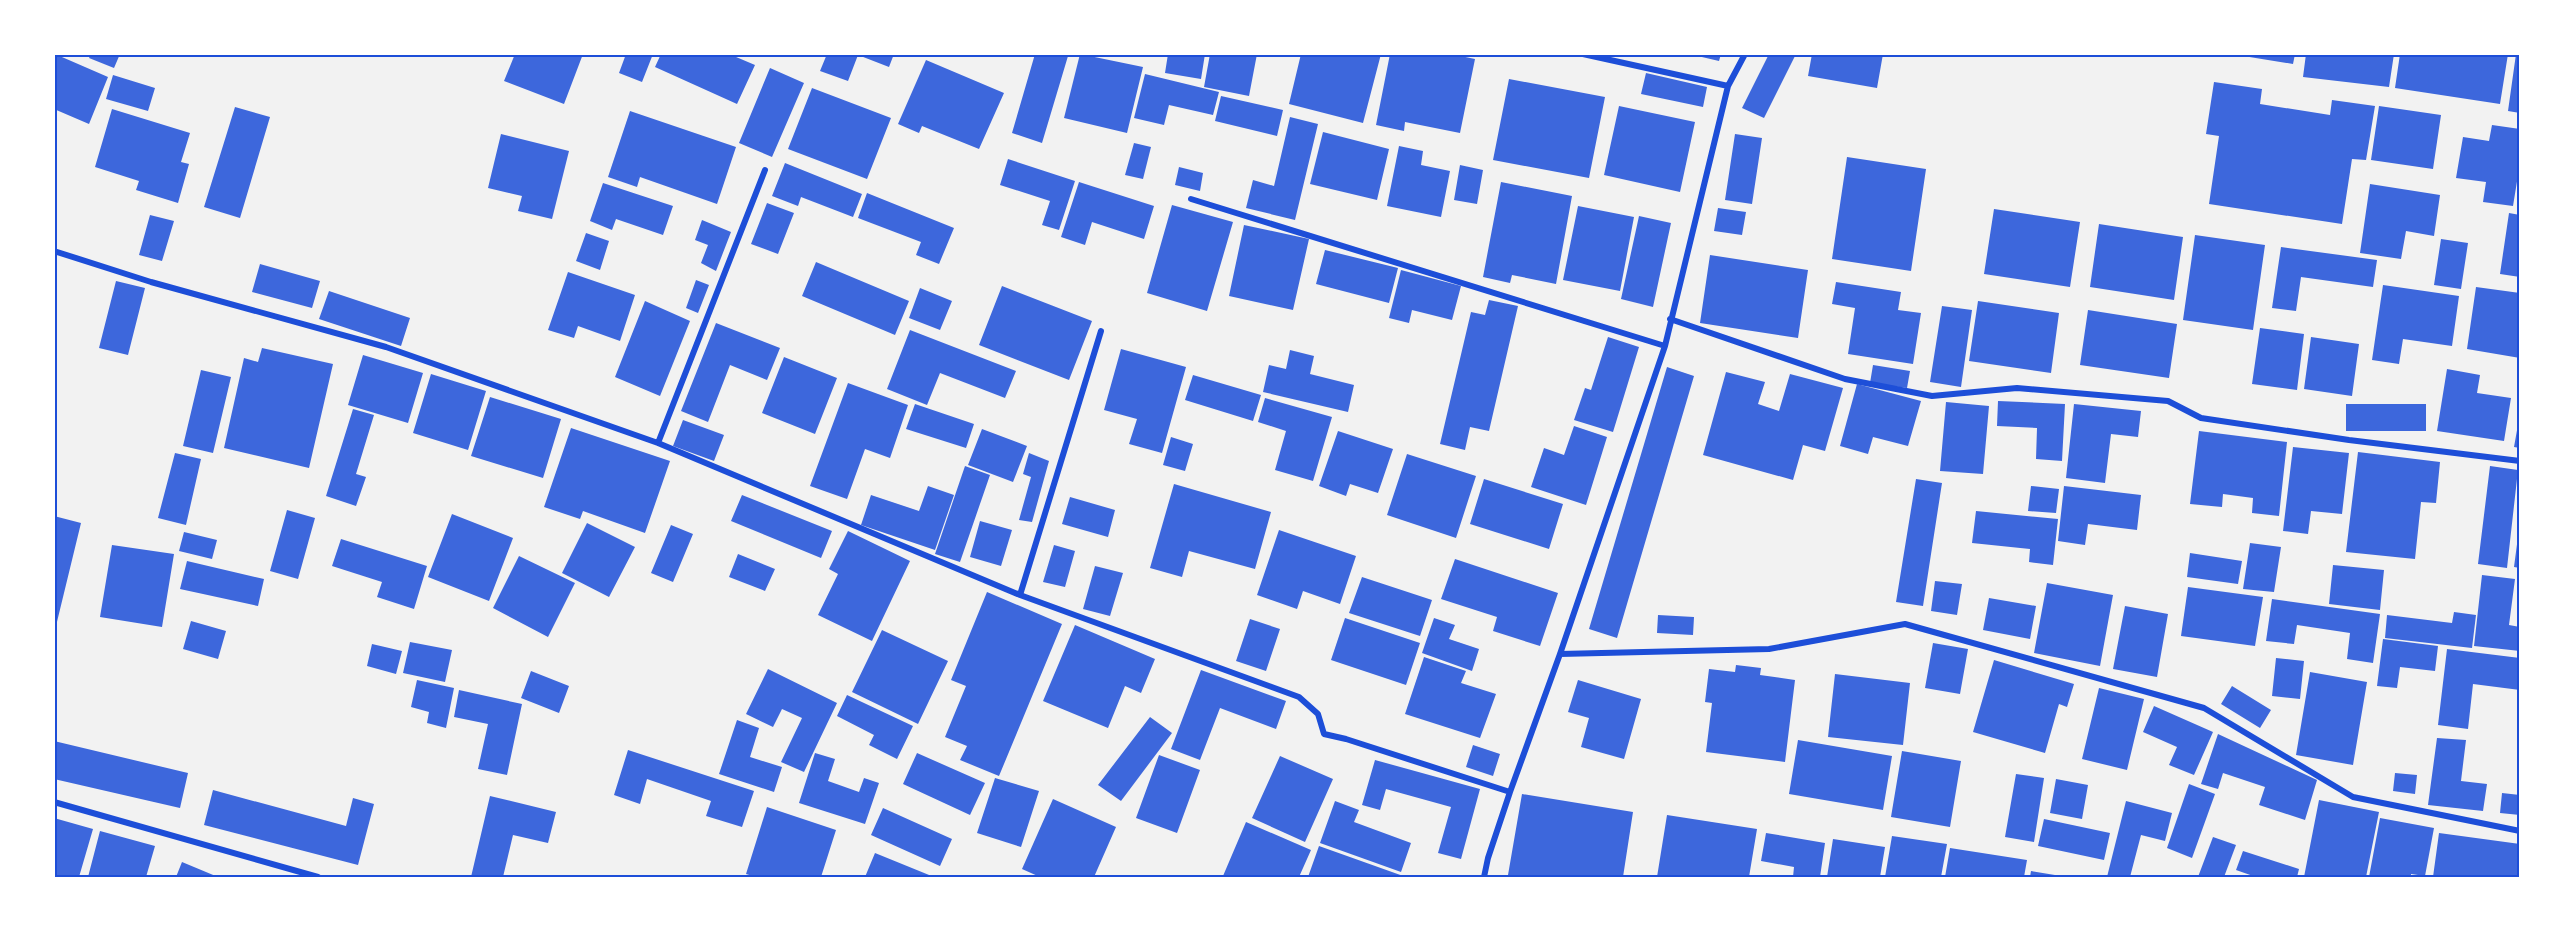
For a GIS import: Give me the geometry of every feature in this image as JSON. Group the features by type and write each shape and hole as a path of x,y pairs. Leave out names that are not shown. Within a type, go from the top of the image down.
{"street":[{"path":"1583,54 1728,86"},
{"path":"1484,877 1510,792 1560,654 1665,346 1728,86 1745,54"},
{"path":"658,443 765,171"},
{"path":"1191,199 1665,346"},
{"path":"54,251 151,282 386,347 658,443 1020,595 1299,697 1318,714 1324,734 1510,792"},
{"path":"1670,319 1845,379 1932,396 2017,388 2168,401 2202,418 2349,440 2520,460"},
{"path":"1020,595 1101,331"},
{"path":"1560,654 1769,649 1905,624 2204,708 2353,797 2520,831"},
{"path":"54,802 318,877"}],"building":[{"path":"55,54 108,77 89,124 54,109"},
{"path":"91,54 120,54 114,68 89,58"},
{"path":"515,54 583,54 564,104 504,81"},
{"path":"626,54 653,54 642,82 619,73"},
{"path":"661,54 729,54 755,65 737,104 655,67"},
{"path":"827,54 894,54 889,67 858,55 848,81 820,71"},
{"path":"1035,54 1068,56 1042,143 1012,133"},
{"path":"1080,54 1143,67 1127,133 1064,118"},
{"path":"1168,54 1205,54 1201,79 1165,73"},
{"path":"1210,54 1257,54 1249,96 1204,87"},
{"path":"1301,54 1381,54 1363,123 1289,104"},
{"path":"1390,54 1451,54 1475,59 1460,133 1405,122 1404,131 1376,125"},
{"path":"1689,54 1721,54 1719,61"},
{"path":"1769,54 1796,54 1764,118 1742,108"},
{"path":"1812,54 1883,54 1877,88 1808,76"},
{"path":"2231,54 2295,54 2293,64"},
{"path":"2306,54 2394,54 2389,87 2303,77"},
{"path":"2400,54 2508,54 2500,104 2395,88"},
{"path":"2516,54 2520,54 2520,113 2508,111"},
{"path":"926,60 1004,93 979,149 922,126 919,133 898,124"},
{"path":"770,68 804,83 772,157 739,143"},
{"path":"1646,73 1707,87 1703,107 1641,94"},
{"path":"1145,74 1219,92 1213,115 1169,105 1164,125 1134,118"},
{"path":"113,75 155,88 148,111 106,99"},
{"path":"1509,79 1605,97 1589,178 1493,160"},
{"path":"2214,82 2262,89 2260,104 2330,115 2332,100 2375,106 2366,160 2352,159 2342,224 2209,204 2219,136 2206,134"},
{"path":"812,88 891,118 867,179 788,149"},
{"path":"1221,96 1283,110 1277,136 1215,121"},
{"path":"1619,106 1695,122 1680,192 1604,175"},
{"path":"2379,106 2441,115 2433,169 2371,160"},
{"path":"235,107 270,117 240,218 204,207"},
{"path":"112,109 190,133 181,162 189,164 178,203 136,190 139,181 95,167"},
{"path":"630,111 736,147 717,204 640,177 637,187 608,177"},
{"path":"1290,117 1318,124 1295,220 1246,208 1253,180 1274,186"},
{"path":"2492,125 2520,129 2520,163 2513,206 2483,202 2486,182 2456,178 2463,137 2489,141"},
{"path":"1323,132 1389,149 1377,200 1310,184"},
{"path":"501,134 569,151 552,219 518,211 522,196 488,188"},
{"path":"1735,134 1762,138 1752,204 1725,200"},
{"path":"1134,143 1151,147 1143,179 1125,175"},
{"path":"1399,146 1423,151 1421,165 1450,171 1441,217 1387,206"},
{"path":"1847,157 1926,169 1911,271 1832,259"},
{"path":"1008,159 1075,181 1059,230 1042,225 1050,201 1000,185"},
{"path":"785,163 862,194 853,217 801,197 798,206 772,196"},
{"path":"1460,165 1483,170 1477,204 1454,200"},
{"path":"1179,167 1203,173 1200,191 1175,185"},
{"path":"1079,182 1154,206 1144,239 1092,222 1085,245 1061,237"},
{"path":"1501,182 1572,196 1556,284 1512,275 1510,283 1483,277"},
{"path":"603,183 673,206 663,235 616,219 612,230 590,221"},
{"path":"2370,184 2440,195 2434,236 2406,231 2401,259 2360,253"},
{"path":"867,193 954,228 939,264 916,255 921,242 858,218"},
{"path":"767,203 794,213 778,254 751,244"},
{"path":"1172,205 1233,222 1207,311 1147,293"},
{"path":"1578,206 1634,217 1620,291 1563,280"},
{"path":"1718,208 1746,212 1742,235 1714,231"},
{"path":"1994,209 2080,222 2070,287 1984,274"},
{"path":"2509,213 2520,215 2520,277 2500,274"},
{"path":"150,215 174,221 162,261 139,255"},
{"path":"1639,216 1671,223 1653,307 1621,299"},
{"path":"702,220 731,232 716,271 701,263 708,245 695,240"},
{"path":"2099,224 2183,237 2174,300 2090,287"},
{"path":"1244,225 1309,239 1293,310 1229,296"},
{"path":"586,233 609,241 600,270 576,261"},
{"path":"2195,235 2265,245 2253,330 2183,320"},
{"path":"2441,239 2468,243 2461,289 2434,285"},
{"path":"2281,247 2377,260 2373,287 2301,277 2296,311 2272,308"},
{"path":"1325,250 1398,268 1389,303 1316,284"},
{"path":"1710,255 1808,270 1798,338 1700,323"},
{"path":"816,262 909,301 895,335 802,296"},
{"path":"260,264 320,281 312,308 252,292"},
{"path":"1401,270 1461,286 1452,320 1412,310 1409,323 1389,318"},
{"path":"568,272 635,295 620,341 578,326 574,338 548,330"},
{"path":"696,280 709,285 698,313 686,308"},
{"path":"116,281 145,288 128,355 99,348"},
{"path":"1836,282 1901,292 1898,310 1921,313 1913,364 1848,354 1855,308 1832,304"},
{"path":"2383,285 2459,296 2452,346 2403,339 2399,364 2372,360"},
{"path":"1002,286 1092,321 1069,380 979,345"},
{"path":"2476,287 2520,293 2520,358 2467,349"},
{"path":"920,288 952,301 940,330 909,318"},
{"path":"329,291 410,318 401,346 319,319"},
{"path":"1489,300 1518,306 1489,431 1470,427 1465,450 1440,444 1471,312 1485,315"},
{"path":"645,301 690,321 660,396 615,377"},
{"path":"1978,301 2059,313 2051,373 1969,361"},
{"path":"1942,306 1972,310 1961,387 1930,382"},
{"path":"2088,310 2177,324 2169,378 2080,365"},
{"path":"716,323 780,348 767,380 730,365 708,422 681,411"},
{"path":"2260,328 2304,334 2297,390 2252,384"},
{"path":"910,330 1016,371 1005,398 940,373 927,405 887,389"},
{"path":"1608,337 1639,347 1613,432 1574,420 1585,388 1591,390"},
{"path":"2311,337 2359,344 2352,396 2304,389"},
{"path":"262,348 333,364 309,468 224,448 244,358 258,362"},
{"path":"1121,349 1186,367 1162,453 1129,444 1137,419 1104,410"},
{"path":"1290,350 1314,356 1310,374 1354,385 1348,412 1263,392 1269,365 1286,369"},
{"path":"363,355 423,373 408,423 348,405"},
{"path":"784,357 837,378 815,434 762,413"},
{"path":"1873,365 1910,371 1907,388 1870,383"},
{"path":"1667,367 1694,376 1617,638 1589,629"},
{"path":"2447,369 2480,375 2477,393 2511,398 2504,441 2437,431"},
{"path":"201,370 231,377 213,453 183,446"},
{"path":"1726,372 1765,382 1758,404 1779,411 1790,374 1843,388 1825,451 1803,445 1793,480 1703,455"},
{"path":"431,374 486,391 468,450 413,433"},
{"path":"1193,375 1261,395 1253,421 1185,400"},
{"path":"848,383 908,405 890,458 865,449 847,499 810,486"},
{"path":"1857,384 1921,401 1908,446 1873,437 1868,454 1840,446"},
{"path":"490,397 561,419 543,478 471,456"},
{"path":"1265,398 1332,417 1313,481 1275,470 1286,431 1258,422"},
{"path":"1998,401 2065,404 2062,461 2036,459 2037,428 1997,426"},
{"path":"1946,402 1989,406 1983,474 1940,471"},
{"path":"915,404 974,424 966,448 906,429"},
{"path":"2074,404 2141,411 2138,437 2111,434 2105,483 2066,478"},
{"path":"2346,404 2426,404 2426,431 2346,431"},
{"path":"353,409 374,415 356,474 366,477 356,506 326,496"},
{"path":"2520,419 2520,448 2514,447"},
{"path":"683,420 724,435 714,461 673,446"},
{"path":"1574,426 1607,437 1586,505 1531,487 1544,448 1564,455"},
{"path":"571,428 670,461 645,533 583,511 580,519 544,507"},
{"path":"982,429 1027,446 1013,482 968,465"},
{"path":"1338,431 1393,449 1378,493 1350,484 1346,496 1319,486"},
{"path":"2199,431 2287,442 2279,516 2252,513 2253,498 2223,494 2222,507 2190,504"},
{"path":"1171,437 1193,444 1185,471 1163,465"},
{"path":"2293,447 2349,453 2342,514 2311,511 2308,534 2283,531"},
{"path":"2358,452 2440,462 2436,503 2421,502 2415,559 2346,552"},
{"path":"175,453 201,459 186,525 158,518"},
{"path":"1029,453 1049,461 1032,522 1019,520 1031,477 1023,474"},
{"path":"1407,454 1476,476 1456,538 1387,515"},
{"path":"965,466 990,475 960,562 935,554"},
{"path":"2490,466 2518,470 2507,568 2478,564"},
{"path":"1484,479 1563,504 1549,549 1470,524"},
{"path":"1916,479 1942,483 1923,606 1896,602"},
{"path":"1174,484 1271,512 1255,569 1189,551 1182,577 1150,568"},
{"path":"928,486 954,495 935,550 861,525 871,495 919,511"},
{"path":"2031,486 2059,489 2056,513 2028,511"},
{"path":"2064,486 2141,495 2137,530 2088,524 2085,545 2058,541"},
{"path":"742,495 832,531 821,558 731,521"},
{"path":"1070,497 1115,510 1108,537 1062,524"},
{"path":"287,510 315,518 298,579 270,571"},
{"path":"1976,511 2058,519 2053,565 2029,562 2030,549 1972,543"},
{"path":"452,514 513,538 489,601 428,577"},
{"path":"54,516 81,523 55,630 54,630"},
{"path":"980,521 1012,530 1001,566 970,557"},
{"path":"587,523 635,547 609,597 562,573"},
{"path":"671,525 693,534 673,582 651,573"},
{"path":"2520,529 2520,568 2514,567"},
{"path":"1279,530 1356,556 1340,604 1303,591 1297,609 1257,595"},
{"path":"848,531 910,561 872,641 818,615 838,574 829,569"},
{"path":"184,532 217,540 212,559 179,551"},
{"path":"341,539 427,566 414,609 377,597 382,582 332,566"},
{"path":"2250,543 2281,547 2274,592 2243,589"},
{"path":"112,545 174,554 162,627 100,617"},
{"path":"1054,545 1075,551 1065,587 1043,582"},
{"path":"2190,553 2242,561 2238,584 2187,577"},
{"path":"738,554 775,569 765,591 729,577"},
{"path":"519,556 575,583 548,637 493,608"},
{"path":"1455,559 1558,593 1540,646 1493,631 1497,617 1441,599"},
{"path":"187,561 264,579 258,606 180,589"},
{"path":"2333,565 2384,570 2380,610 2329,604"},
{"path":"1095,566 1123,573 1110,616 1083,609"},
{"path":"2482,575 2515,579 2509,625 2520,627 2520,651 2474,646"},
{"path":"1362,577 1432,600 1420,636 1349,613"},
{"path":"1935,581 1962,584 1957,615 1931,611"},
{"path":"2047,583 2113,595 2100,666 2034,653"},
{"path":"2188,587 2263,597 2255,646 2181,636"},
{"path":"987,592 1062,624 999,776 960,760 967,746 945,737 966,686 951,680"},
{"path":"1989,598 2036,606 2030,639 1983,630"},
{"path":"2272,599 2380,614 2373,663 2347,659 2350,633 2297,625 2294,644 2266,641"},
{"path":"2125,606 2168,614 2157,677 2113,669"},
{"path":"2454,612 2476,615 2472,648 2385,638 2387,615 2452,623"},
{"path":"1658,615 1694,617 1693,635 1657,633"},
{"path":"1345,618 1420,643 1406,685 1331,660"},
{"path":"1434,618 1455,625 1449,639 1479,649 1472,671 1422,653"},
{"path":"1250,619 1280,629 1266,671 1236,661"},
{"path":"191,621 226,631 218,659 183,649"},
{"path":"1075,625 1155,659 1141,693 1125,686 1108,728 1043,701"},
{"path":"882,630 948,661 918,724 852,692"},
{"path":"2383,639 2438,646 2435,671 2400,667 2397,688 2377,686"},
{"path":"410,642 452,650 445,682 403,673"},
{"path":"1933,643 1968,649 1960,694 1925,688"},
{"path":"372,644 402,651 396,674 367,666"},
{"path":"2447,649 2520,658 2520,690 2473,684 2468,729 2438,725"},
{"path":"1424,657 1466,671 1461,683 1496,694 1480,738 1405,714"},
{"path":"2276,658 2304,661 2300,699 2272,696"},
{"path":"1994,660 2074,684 2067,707 2059,704 2045,753 1973,732"},
{"path":"1736,665 1761,668 1760,675 1795,680 1785,762 1706,752 1712,703 1705,702 1709,669 1735,672"},
{"path":"768,669 837,703 804,772 781,762 802,718 782,709 773,727 746,714"},
{"path":"1201,670 1286,701 1276,729 1220,708 1200,760 1171,749"},
{"path":"531,671 569,686 559,713 521,698"},
{"path":"2310,672 2367,682 2353,765 2296,755"},
{"path":"1835,674 1910,683 1903,745 1828,737"},
{"path":"417,680 454,688 446,728 427,723 429,712 411,707"},
{"path":"1578,680 1641,699 1624,759 1581,747 1589,718 1568,712"},
{"path":"2232,686 2271,710 2260,728 2221,704"},
{"path":"2099,688 2144,699 2127,770 2082,759"},
{"path":"459,690 522,704 507,775 478,769 488,724 454,717"},
{"path":"847,695 913,726 897,759 869,745 874,735 837,716"},
{"path":"2154,706 2213,732 2194,775 2169,765 2177,747 2143,732"},
{"path":"1150,717 1172,733 1121,801 1098,785"},
{"path":"737,720 759,728 750,757 782,767 774,792 719,774"},
{"path":"2218,734 2317,780 2305,820 2259,805 2265,787 2223,773 2218,789 2201,784"},
{"path":"2437,738 2466,740 2461,781 2487,784 2483,811 2428,805"},
{"path":"1798,740 1892,756 1883,810 1789,794"},
{"path":"54,741 188,773 180,808 54,779"},
{"path":"1473,745 1500,754 1493,776 1466,767"},
{"path":"628,750 754,791 742,827 706,816 711,801 647,779 640,804 614,795"},
{"path":"1902,751 1961,761 1950,827 1891,817"},
{"path":"815,753 835,759 828,781 859,792 864,778 879,783 865,824 799,803"},
{"path":"917,753 985,783 970,815 903,784"},
{"path":"1159,755 1200,770 1177,833 1136,818"},
{"path":"1280,756 1333,779 1305,842 1252,818"},
{"path":"1375,760 1480,789 1461,859 1438,853 1451,807 1386,789 1380,810 1362,805"},
{"path":"2395,773 2417,775 2415,794 2393,791"},
{"path":"2016,774 2044,778 2034,842 2005,837"},
{"path":"995,778 1039,791 1021,847 977,833"},
{"path":"2056,779 2088,785 2082,819 2050,813"},
{"path":"2189,784 2215,794 2192,858 2167,848"},
{"path":"213,790 346,826 353,798 374,804 358,865 204,825"},
{"path":"2502,793 2520,795 2520,815 2500,813"},
{"path":"1522,794 1633,812 1623,877 1508,875"},
{"path":"490,796 556,812 548,843 513,835 503,877 471,877"},
{"path":"1053,799 1116,827 1094,877 1040,877 1022,869"},
{"path":"2319,800 2379,812 2366,877 2304,877"},
{"path":"1335,801 1359,810 1354,822 1411,843 1401,872 1320,843"},
{"path":"2126,801 2172,813 2165,841 2141,835 2130,877 2107,877"},
{"path":"767,807 836,830 821,877 756,877 746,874"},
{"path":"883,808 952,839 940,866 871,835"},
{"path":"1667,815 1757,829 1749,877 1657,877"},
{"path":"54,818 93,829 79,877 54,877"},
{"path":"2380,818 2434,828 2425,876 2411,874 2411,877 2369,877"},
{"path":"2044,819 2110,833 2104,860 2038,846"},
{"path":"1246,822 1311,850 1299,877 1223,876"},
{"path":"100,831 155,846 146,877 88,877"},
{"path":"1766,833 1825,843 1820,877 1793,877 1794,867 1761,861"},
{"path":"2439,833 2520,844 2520,877 2433,877"},
{"path":"1892,836 1947,844 1941,877 1885,877"},
{"path":"2213,837 2236,845 2224,877 2198,877"},
{"path":"1833,839 1885,847 1880,877 1827,877"},
{"path":"1319,846 1406,877 1308,877"},
{"path":"1950,848 2027,860 2024,877 1945,877"},
{"path":"2243,851 2299,869 2297,877 2256,877 2236,870"},
{"path":"875,853 934,877 865,877"},
{"path":"182,862 218,877 176,877"},
{"path":"2031,871 2061,876 2030,877"}]}
